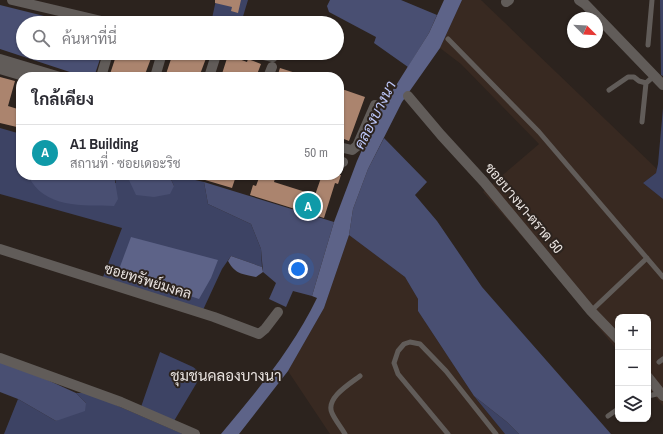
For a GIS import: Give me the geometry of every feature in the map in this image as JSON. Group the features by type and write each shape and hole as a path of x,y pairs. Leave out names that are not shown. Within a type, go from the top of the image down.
{"street":[{"path":"12,0 80,16"},
{"path":"579,0 585,4 663,85"},
{"path":"0,59 43,72"},
{"path":"102,72 106,60"},
{"path":"156,72 160,60"},
{"path":"211,72 214,60"},
{"path":"0,69 16,74"},
{"name":"ซอยบางนา-ตราด 50","path":"408,96 484,182 591,310 615,336"},
{"path":"344,148 352,150 357,146 374,105"},
{"name":"ซอยทรัพย์มงคล","path":"0,250 214,317 259,334 265,329 278,312"},
{"path":"0,358 121,402 195,434"},
{"path":"651,381 662,394"}],"lane":[{"path":"648,46 652,0"},
{"path":"448,39 540,132 663,277"},
{"path":"609,90 631,76 642,83 646,83 654,76"},
{"path":"642,122 646,83"},
{"path":"591,310 647,258"},
{"path":"448,434 398,374 394,363 398,351 404,344 410,342 420,344 446,371 496,434"},
{"path":"345,434 331,411 332,401 339,393 360,376"},
{"path":"651,396 662,394"},
{"path":"608,416 615,411"}],"shaded area":[{"path":"216,0 248,0 243,16 213,16"},
{"path":"330,0 401,0 437,15 429,33 408,67 374,43 376,37 344,20 344,16 337,16 329,12 327,6"},
{"path":"444,0 462,0 440,48 402,102 368,169 353,209 349,235 324,308 288,371 239,434 221,434 286,352 317,298 312,296 334,222 357,161 383,103 395,87 429,33"},
{"path":"462,0 481,0 657,169 656,173 643,183 663,199 663,406 651,392 651,314 615,314 615,347 541,258 483,192 539,144 461,64 440,48"},
{"path":"660,0 663,0 663,76 661,75"},
{"path":"0,5 44,16 16,16 16,54 0,49"},
{"path":"33,60 100,60 96,72 70,72"},
{"path":"663,108 663,199 643,183 656,173"},
{"path":"0,128 16,133 16,180 116,183 115,180 129,180 174,186 171,180 195,180 204,182 208,204 251,224 261,249 262,267 231,256 222,269 203,310 103,277 122,228 0,194"},
{"path":"384,138 427,182 415,195 437,221 482,287 611,434 519,434 507,422 474,396 418,311 418,299 405,277 349,235 353,209 368,169"},
{"path":"31,180 115,180 118,199 114,206 90,206 65,203 44,194 35,186"},
{"path":"129,180 171,180 174,186 170,194 154,197 136,195"},
{"path":"204,182 334,222 312,296 293,291 286,307 269,299 276,283 263,272 261,249 251,224 208,204"},
{"path":"349,235 405,277 418,299 418,311 474,396 505,434 330,434 288,371 324,308"},
{"path":"131,237 218,260 211,278 199,299 118,272"},
{"path":"231,256 262,267 263,272 256,277 239,273 233,269 228,261"},
{"path":"160,352 193,367 202,374 174,421 141,407"},
{"path":"0,362 30,372 76,393 86,403 85,411 56,421 18,399 0,392"},
{"path":"76,393 88,393 183,434 4,434 18,399 56,421 86,403"},
{"path":"474,396 507,422 519,434 505,434"}],"building":[{"path":"215,0 241,0 238,13 231,11 232,7 215,3"},
{"path":"115,60 150,60 146,72 111,72"},
{"path":"171,60 205,60 201,72 167,72"},
{"path":"226,60 242,60 247,62 248,60 251,60 261,64 258,72 223,72"},
{"path":"280,68 292,72 279,72"},
{"path":"0,77 15,81 8,106 16,108 16,127 0,123"},
{"path":"344,90 365,97 349,141 344,139"},
{"path":"205,180 235,180 232,188"},
{"path":"258,180 275,180 274,182 315,195 320,180 339,180 338,184 335,183 324,218 250,195 253,185 256,186"}],"place":[{"name":"A1 Building","path":"308,206"}],"district":[{"name":"ชุมชนคลองบางนา","path":"226,376"}],"water label":[{"name":"คลองบางนา","path":"375,115"}]}
